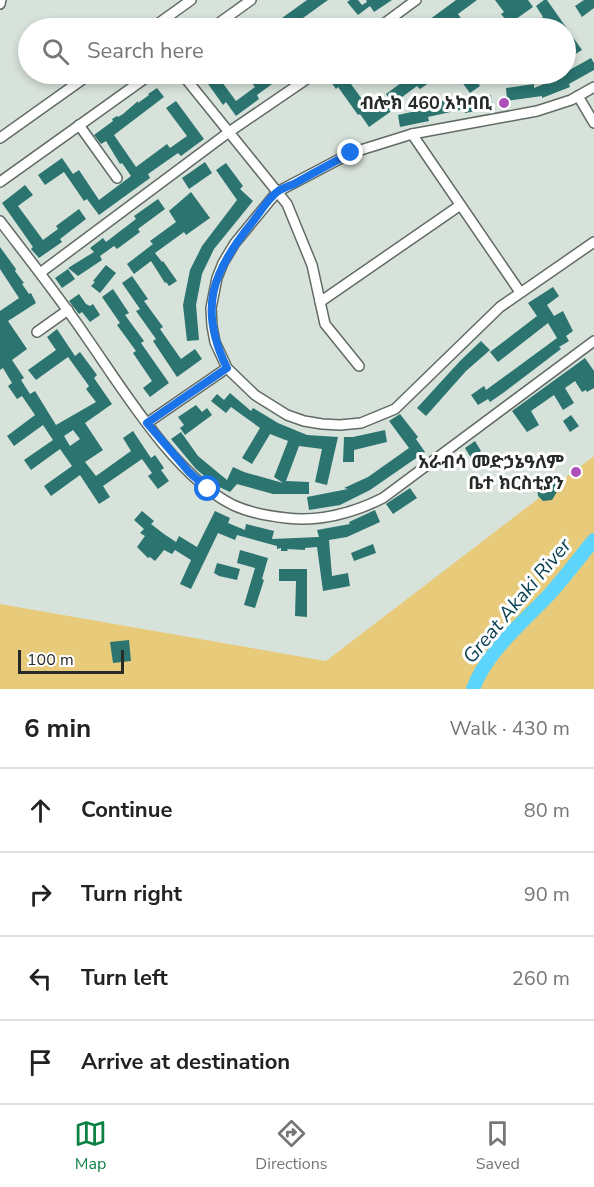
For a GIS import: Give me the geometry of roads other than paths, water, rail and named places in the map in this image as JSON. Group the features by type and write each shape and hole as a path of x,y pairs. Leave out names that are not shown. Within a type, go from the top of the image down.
{"street":[{"path":"166,18 191,0"},
{"path":"226,18 251,0"},
{"path":"392,18 416,0"},
{"path":"0,138 76,84"},
{"path":"0,182 137,84"},
{"path":"190,84 287,204 312,265 325,324 358,366"},
{"path":"40,273 229,132 299,84"},
{"path":"594,87 578,96 537,111 412,134 351,153 277,192 235,243 223,263 217,278 211,308 215,342 227,368 255,395 287,415 322,424 361,423 395,409 500,307 594,242"},
{"path":"578,96 594,123"},
{"path":"79,125 117,178"},
{"path":"412,134 459,206 520,292"},
{"path":"321,302 459,206"},
{"path":"0,220 68,310 147,423 189,472 208,489 232,504 275,517 325,518 363,508 383,498 594,341"},
{"path":"37,332 68,310"},
{"path":"147,423 227,368"}],"waterway":[{"name":"Great Akaki River","path":"473,689 486,663 552,591 594,540"}],"place":[{"name":"ብሎክ 460 አካባቢ","path":"504,103"},
{"name":"አራብሳ መድኃኔዓለም ቤተ ክርስቲያን","path":"576,472"}]}
